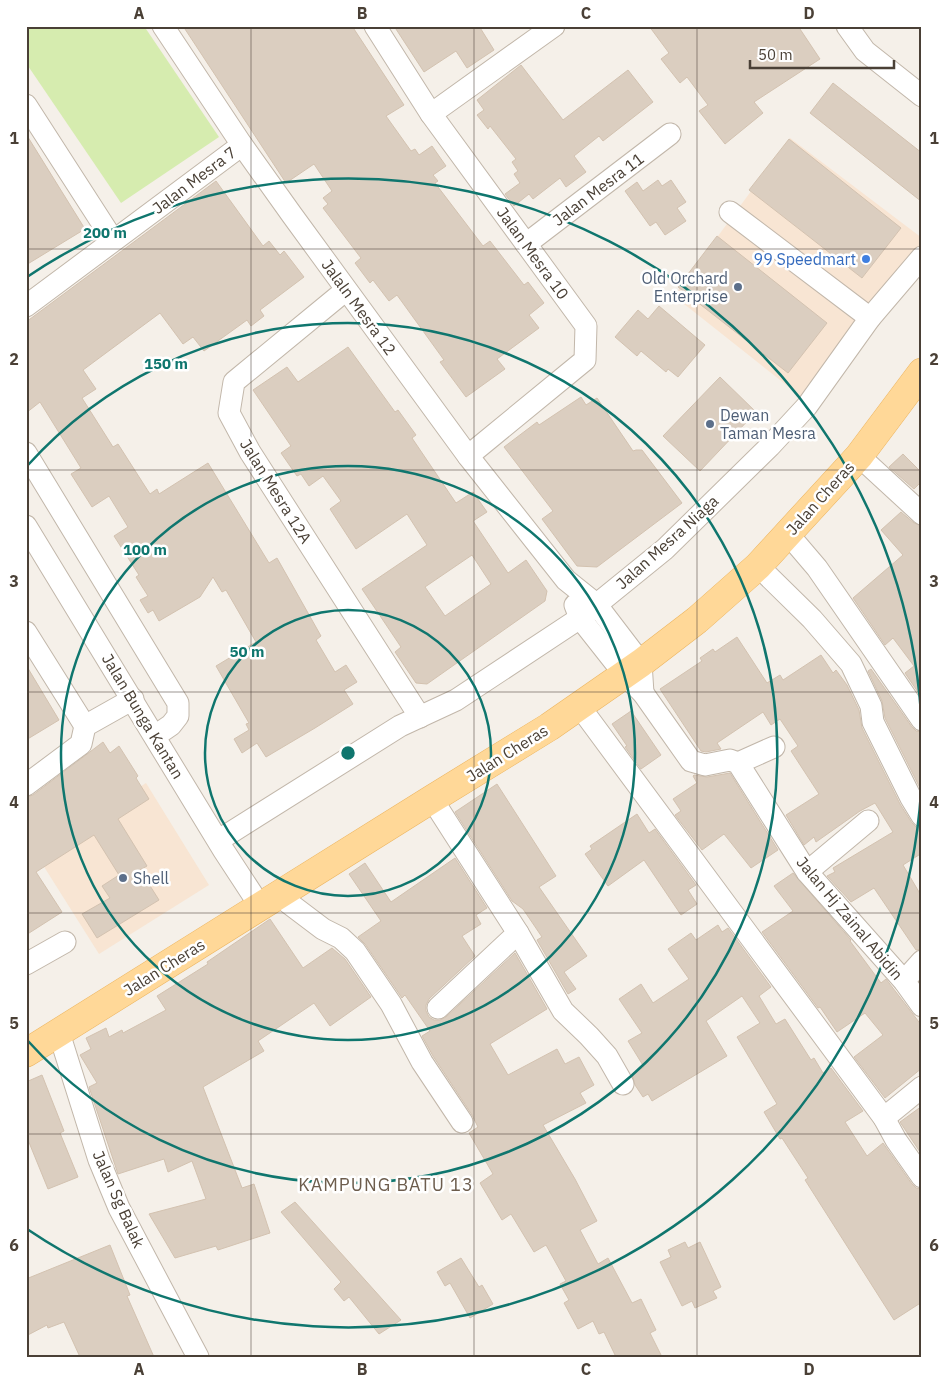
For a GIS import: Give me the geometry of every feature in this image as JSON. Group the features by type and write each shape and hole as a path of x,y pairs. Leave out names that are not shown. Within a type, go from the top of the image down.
{"main road":[{"name":"Jalan Cheras","path":"26,1053 580,707 636,677 758,566 859,456 922,372"}],"street":[{"name":"Jalaln Mesra 12","path":"163,26 242,145 346,290 468,456 566,580"},
{"name":"Jalan Mesra 10","path":"375,26 432,114 586,326 585,360 468,456"},
{"path":"432,114 554,26"},
{"path":"847,26 865,51 922,96"},
{"path":"26,105 113,240"},
{"name":"Jalan Mesra 11","path":"526,244 670,134"},
{"name":"Jalan Mesra 7","path":"26,306 242,145"},
{"path":"730,212 870,318"},
{"name":"Jalan Mesra Niaga","path":"219,840 400,726 456,700 580,618 665,549 770,446 807,406 870,318 922,257"},
{"name":"Jalan Mesra 12A","path":"346,290 234,382 229,413 250,452 420,717"},
{"path":"26,453 178,702 178,716 171,725 155,736"},
{"path":"859,456 922,514"},
{"name":"Jalan Bunga Kantan","path":"26,526 219,840 269,901"},
{"path":"788,534 817,568 922,720"},
{"path":"758,566 812,619 851,664 871,706 874,722 911,798 922,816"},
{"path":"566,580 596,604 636,677 691,761 705,765 730,760 738,763 774,747"},
{"path":"566,580 580,618 636,677"},
{"path":"26,632 85,726 81,744 26,785"},
{"path":"85,726 133,699"},
{"path":"580,707 884,1118 896,1140 922,1176"},
{"name":"Jalan Hj Zainal Abidin","path":"738,763 808,872 904,982 922,1006"},
{"path":"432,799 518,933 563,1011 607,1056 623,1084"},
{"path":"808,872 868,821"},
{"path":"269,901 341,938 355,951 390,1004 422,1062 462,1122"},
{"path":"438,1008 518,933"},
{"path":"26,964 65,942"},
{"path":"904,982 922,961"},
{"name":"Jalan Sg Balak","path":"59,1033 99,1160 116,1200 198,1357"},
{"path":"884,1118 922,1087"}],"shaded area":[{"path":"790,138 922,238 922,246 860,320 804,399 674,296"},
{"path":"146,783 209,885 99,954 36,854"}],"green space":[{"path":"26,26 144,26 219,137 121,203 26,63"}],"building":[{"path":"183,26 352,26 404,105 386,116 411,151 415,149 419,155 432,146 446,166 433,175 438,181 435,183 483,246 490,241 524,285 528,282 544,303 529,315 539,328 497,359 505,369 466,397 440,362 444,360 397,295 389,301 373,280 370,283 355,263 361,258 323,208 328,204 323,198 332,191 314,164 286,183"},
{"path":"394,26 479,26 494,50 467,68 456,51 424,72"},
{"path":"649,26 798,26 820,59 754,102 763,113 725,144 699,111 708,105 687,77 680,83 661,59 669,53"},
{"path":"521,65 563,120 628,70 653,102 603,141 599,136 574,156 586,172 566,187 560,178 533,199 529,194 514,206 505,194 520,183 514,174 518,171 512,162 516,159 490,126 488,129 477,115 484,110 477,100"},
{"path":"833,83 922,153 922,202 810,113"},
{"path":"26,134 85,229 26,265"},
{"path":"789,139 901,228 862,278 749,190"},
{"path":"658,180 662,186 671,180 686,202 677,208 686,221 665,235 656,222 650,226 625,191 637,182 643,191"},
{"path":"216,181 263,246 269,241 280,255 284,251 304,277 260,310 264,316 251,326 247,320 204,351 193,337 183,344 160,313 83,370 96,389 82,398 113,447 118,444 150,494 157,489 159,494 208,463 269,563 277,558 321,636 316,640 335,672 346,665 357,682 344,690 353,704 266,757 257,743 242,753 234,739 249,730 246,724 249,723 216,666 256,642 226,590 222,592 213,577 200,597 159,621 153,610 148,613 140,600 148,596 136,577 139,575 114,536 128,527 109,496 92,507 71,474 81,468 40,402 26,413 26,322"},
{"path":"717,236 827,323 788,373 678,287"},
{"path":"659,306 705,345 678,377 668,369 666,372 641,351 637,356 615,337 638,310 648,319"},
{"path":"348,347 395,412 398,410 416,435 412,438 456,503 473,492 487,512 473,521 508,573 526,560 547,591 545,601 427,684 416,683 395,652 401,647 362,589 427,545 407,514 356,549 330,509 341,501 323,476 309,486 301,474 297,476 281,453 291,446 253,390 287,367 298,382","holes":["472,555 491,584 445,616 425,587"]},
{"name":"Dewan Taman Mesra","path":"720,377 756,412 700,471 663,436"},
{"path":"581,397 586,405 597,398 633,451 642,450 682,503 597,567 577,566 542,519 553,511 504,447 537,422 539,425"},
{"path":"903,454 922,473 922,481 914,489 889,467"},
{"path":"901,512 914,523 922,526 922,698 905,673 914,666 893,638 885,645 853,598 903,555 881,530"},
{"path":"737,637 767,683 780,675 783,680 821,655 833,673 836,670 847,685 859,710 862,728 900,804 912,823 916,827 922,828 922,853 903,865 922,897 922,949 916,950 874,888 851,902 827,876 835,872 833,868 893,832 875,803 860,811 816,842 814,837 804,845 786,815 819,794 791,751 798,746 780,719 771,725 763,712 717,743 721,749 701,751 660,689 702,661 700,658 713,649 715,652"},
{"path":"26,665 59,720 26,740"},
{"path":"871,669 912,727 916,731 922,732 922,792 885,718 882,701 868,671"},
{"path":"631,711 661,755 641,769 625,747 627,746 612,724"},
{"path":"103,742 110,753 119,746 138,776 136,778 149,799 118,819 147,866 140,870 159,900 97,938 82,914 110,898 102,886 119,875 94,835 36,872 62,912 26,935 26,797 33,795"},
{"path":"730,773 778,850 751,868 724,834 702,850 675,815 681,811 673,799 697,783 694,775 707,777"},
{"path":"497,784 556,876 539,887 587,956 564,972 576,989 568,994 537,940 542,937 523,909 512,901 455,812"},
{"path":"637,814 649,833 655,829 696,885 688,890 697,904 681,915 644,860 608,886 585,854 592,849 590,846"},
{"path":"455,858 487,908 476,915 481,924 462,936 475,956 429,999 426,1011 429,1017 434,1020 446,1017 515,953 547,1009 490,1044 508,1075 557,1049 565,1064 579,1057 594,1085 580,1093 586,1103 543,1125 597,1221 580,1230 598,1264 608,1258 632,1303 641,1299 656,1330 650,1333 662,1357 616,1357 604,1332 599,1334 593,1321 578,1329 564,1303 569,1300 560,1284 566,1281 546,1245 534,1252 511,1214 502,1220 480,1183 493,1174 469,1133 478,1127 422,1036 430,1031 405,995 402,998 365,944 358,937 381,921 349,874 365,863 391,902"},
{"path":"793,873 851,940 881,983 886,979 922,1026 922,1068 885,1098 854,1057 883,1035 865,1013 837,1032 762,932 793,911 774,886"},
{"path":"270,919 303,968 332,948 345,959 371,997 330,1026 314,1003 258,1041 264,1051 203,1087 242,1188 254,1184 270,1233 218,1250 216,1246 175,1258 149,1214 206,1199 192,1161 168,1172 164,1159 118,1174 89,1087 97,1083 80,1055 91,1049 86,1038 106,1028 109,1037 122,1030 123,1033 166,1010 157,996 208,964 207,962"},
{"path":"718,925 722,932 728,928 771,987 759,996 776,1024 785,1019 811,1060 814,1058 823,1073 831,1068 863,1111 845,1122 867,1156 883,1143 912,1184 916,1188 922,1189 922,1302 894,1320 805,1180 808,1178 782,1138 780,1139 764,1112 777,1104 737,1037 760,1023 742,996 706,1021 727,1056 652,1101 648,1094 643,1097 635,1085 632,1074 644,1067 628,1041 642,1033 619,999 641,984 653,1003 689,979 668,949 691,933 696,940"},
{"path":"42,1075 64,1131 60,1133 78,1177 48,1189 26,1135 26,1082"},
{"path":"922,1106 922,1155 900,1122"},
{"path":"295,1202 401,1320 379,1334 349,1297 344,1301 334,1289 341,1282 281,1212"},
{"path":"685,1242 688,1248 700,1242 721,1287 713,1291 717,1298 695,1308 692,1301 682,1306 660,1262 671,1257 668,1250"},
{"path":"110,1245 130,1295 127,1296 154,1357 80,1357 64,1322 48,1328 47,1325 26,1336 26,1279"},
{"path":"461,1258 479,1287 482,1285 493,1304 470,1318 450,1283 445,1286 437,1272"}],"place":[{"name":"99 Speedmart","path":"866,259"},
{"name":"Old Orchard Enterprise","path":"738,287"},
{"name":"Dewan Taman Mesra","path":"710,424"},
{"name":"Shell","path":"123,878"}],"district":[{"name":"KAMPUNG BATU 13","path":"386,1185"}]}
